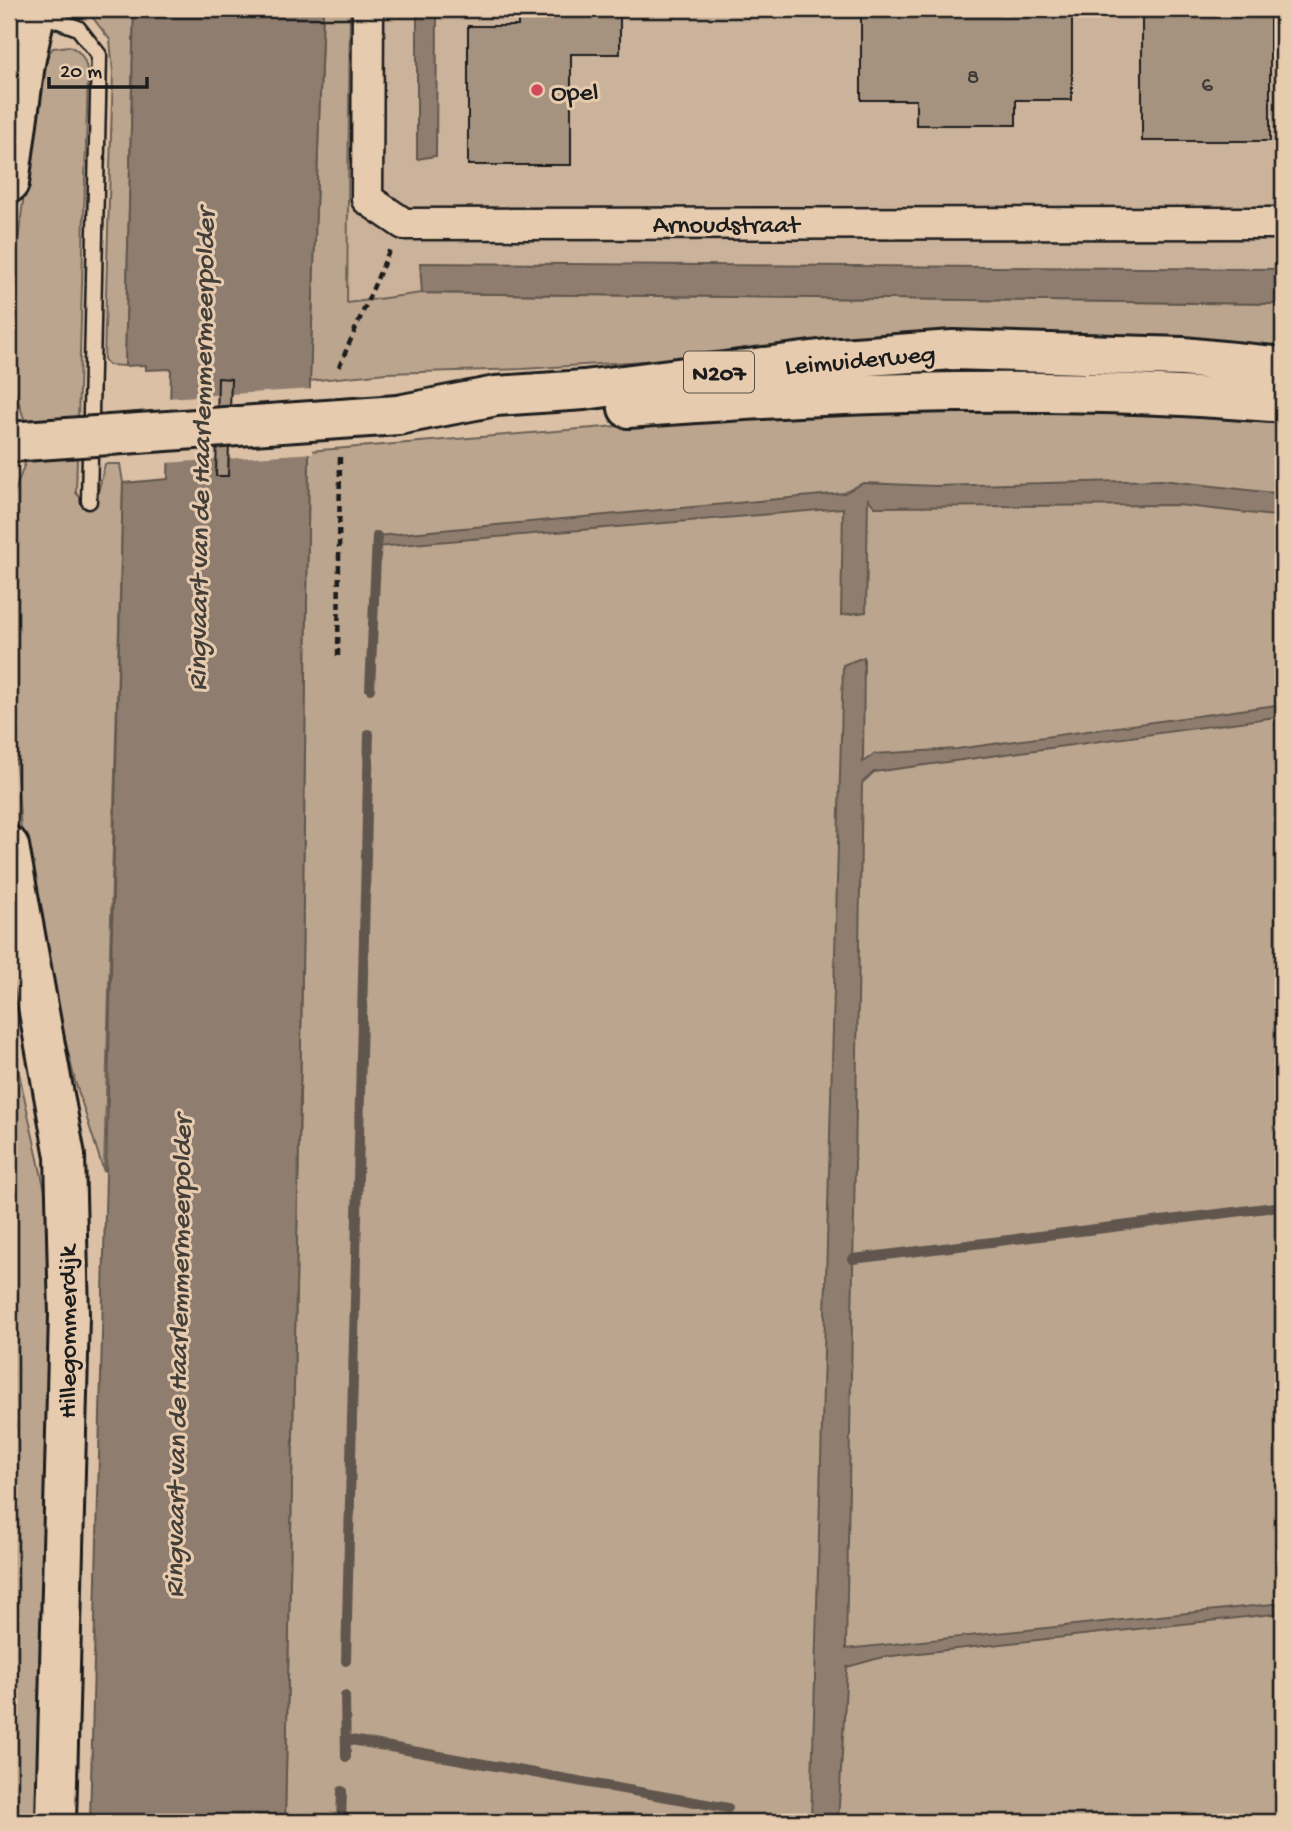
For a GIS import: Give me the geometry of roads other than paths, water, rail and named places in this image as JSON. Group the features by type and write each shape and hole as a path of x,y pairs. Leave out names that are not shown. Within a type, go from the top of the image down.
{"main road":[{"path":"9,183 25,62 35,10"},
{"name":"Leimuiderweg","path":"9,442 398,415 496,396 584,390 827,359 953,350 1183,357 1283,367"},
{"name":"Leimuiderweg","path":"398,415 461,421 737,400 1035,391 1169,395 1283,403"},
{"name":"Hillegommerdijk","path":"9,846 65,1156 69,1315 56,1822"}],"street":[{"name":"Arnoudstraat","path":"368,9 367,199 404,224 1283,223"}],"lane":[{"path":"35,10 78,28 99,55 89,501"}],"water":[{"name":"Ringvaart van de Haarlemmermeerpolder","path":"134,9 323,9 310,381 301,1046 285,1822 90,1822 123,483 168,479 171,369 146,370 146,365 125,366"},
{"path":"417,9 437,9 436,156 417,159"},
{"path":"420,263 1283,269 1283,304 422,293"},
{"path":"1162,480 1283,494 1283,517 1178,505 875,507 868,499 866,612 841,615 843,508 376,547 377,536 844,493 863,483 936,486"},
{"path":"864,657 863,762 874,754 957,749 1283,704 1283,716 874,772 862,783 846,1649 1283,1603 1283,1613 883,1657 847,1667 838,1822 811,1822 843,665"}],"waterway":[{"path":"370,689 377,536"},
{"path":"346,1661 369,734"},
{"path":"853,1259 1283,1206"},
{"path":"345,1696 346,1757"},
{"path":"346,1739 728,1808"},
{"path":"341,1822 342,1791"}],"place":[{"name":"Opel","path":"537,90"}]}
